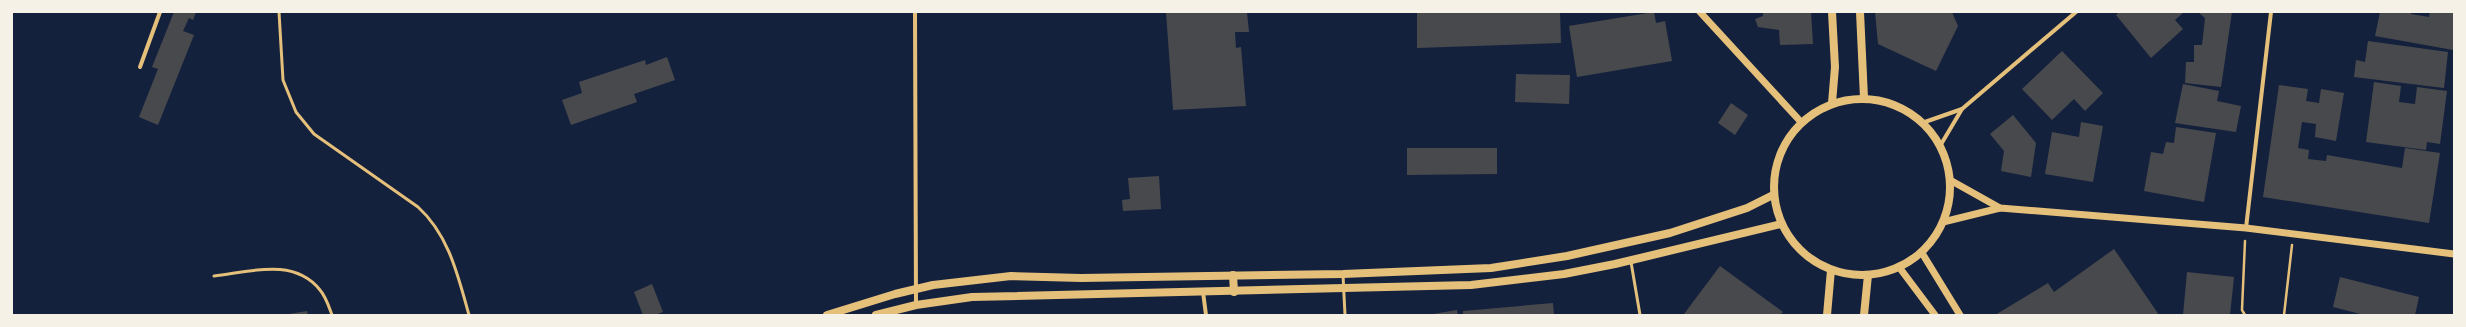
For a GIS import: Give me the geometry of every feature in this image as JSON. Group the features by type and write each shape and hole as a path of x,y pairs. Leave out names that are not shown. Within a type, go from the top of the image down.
{"main road":[{"path":"1832,12 1835,67 1832,103"},
{"path":"1860,12 1864,98"},
{"path":"1864,98 1905,110 1922,123 1940,146 1950,180 1949,202 1943,222 1934,239 1922,253 1899,267 1868,275 1849,275 1831,270 1805,254 1794,244 1781,224 1773,195 1774,168 1784,143 1801,122 1815,111 1832,103 1864,98"},
{"path":"827,315 915,289 972,280 1011,276 1343,274 1452,271 1530,263 1670,233 1746,208 1773,195"},
{"path":"876,315 916,306 972,297 1234,292 1471,285 1564,274 1631,260 1781,224"},
{"path":"1827,315 1831,270"},
{"path":"1233,275 1234,292"},
{"path":"1864,315 1868,275"}],"street":[{"path":"140,67 160,12"},
{"path":"915,12 916,306"},
{"path":"1700,12 1801,122"},
{"path":"1940,146 1962,109 2076,12"},
{"path":"2246,228 2271,12"},
{"path":"1922,123 1962,109"},
{"path":"1950,180 2000,208"},
{"path":"1943,222 2000,208 2246,228 2454,254"},
{"path":"1922,253 1960,315"},
{"path":"1899,267 1935,315"},
{"path":"1203,292 1206,315"}],"lane":[{"path":"279,12 283,80 296,112 314,134 418,207 432,220 448,249 469,315"},
{"path":"1631,260 1640,315"},
{"path":"214,276 275,268 290,270 301,275 320,290 332,315"},
{"path":"1343,274 1345,315"}],"path":[{"path":"2245,315 2242,310 2246,228"},
{"path":"2284,315 2293,234"}],"building":[{"path":"174,12 196,12 193,20 189,18 183,31 194,35 158,125 139,117 158,69 152,67"},
{"path":"1166,12 1247,12 1249,32 1235,32 1236,48 1241,47 1246,106 1173,110"},
{"path":"1417,12 1560,12 1561,43 1417,48"},
{"path":"1654,12 1656,23 1665,21 1672,61 1577,77 1569,26"},
{"path":"1763,12 1811,12 1813,44 1780,45 1779,30 1758,27 1755,19 1763,16"},
{"path":"1875,12 1952,12 1958,26 1936,71 1878,44"},
{"path":"2119,12 2184,12 2175,20 2183,29 2151,58 2116,15"},
{"path":"2198,12 2232,12 2221,87 2185,83 2186,62 2194,62 2194,45 2202,45 2205,18"},
{"path":"2380,12 2411,12 2411,14 2429,17 2430,12 2454,12 2453,50 2375,36"},
{"path":"2368,41 2448,52 2444,88 2354,77 2356,60 2365,62"},
{"path":"2062,51 2103,93 2085,111 2074,99 2052,120 2022,89"},
{"path":"667,57 675,80 634,94 637,102 571,125 562,100 582,93 579,82 645,60 646,65"},
{"path":"1516,74 1570,75 1569,104 1515,102"},
{"path":"2374,82 2401,86 2399,102 2415,104 2417,87 2447,91 2440,144 2427,142 2426,150 2366,142"},
{"path":"2183,84 2219,91 2217,101 2241,106 2236,132 2175,123"},
{"path":"2279,85 2308,89 2306,101 2319,103 2321,89 2344,93 2336,141 2315,137 2316,124 2302,122 2298,148 2309,150 2308,159 2326,161 2327,155 2402,168 2405,148 2440,153 2429,223 2263,197"},
{"path":"1731,103 1748,115 1735,135 1718,123"},
{"path":"2013,115 2036,143 2031,177 2001,171 2004,151 1990,134"},
{"path":"2081,122 2103,126 2093,182 2045,174 2052,132 2079,137"},
{"path":"2176,127 2216,133 2204,202 2144,191 2151,152 2163,154 2166,142 2174,143"},
{"path":"1407,148 1497,148 1497,174 1407,175"},
{"path":"1159,176 1161,209 1123,211 1122,200 1130,199 1128,178"},
{"path":"2114,249 2159,315 1995,315 2048,283 2054,292"},
{"path":"1720,266 1783,312 1780,315 1684,314"},
{"path":"2187,272 2234,277 2230,315 2183,315"},
{"path":"2340,277 2419,297 2415,315 2364,315 2333,307"},
{"path":"652,284 663,312 655,315 643,315 634,292"},
{"path":"1553,303 1554,315 1463,315 1463,311"},
{"path":"1457,310 1458,315 1433,315 1433,314"},
{"path":"307,311 308,315 289,315 289,314"}]}
